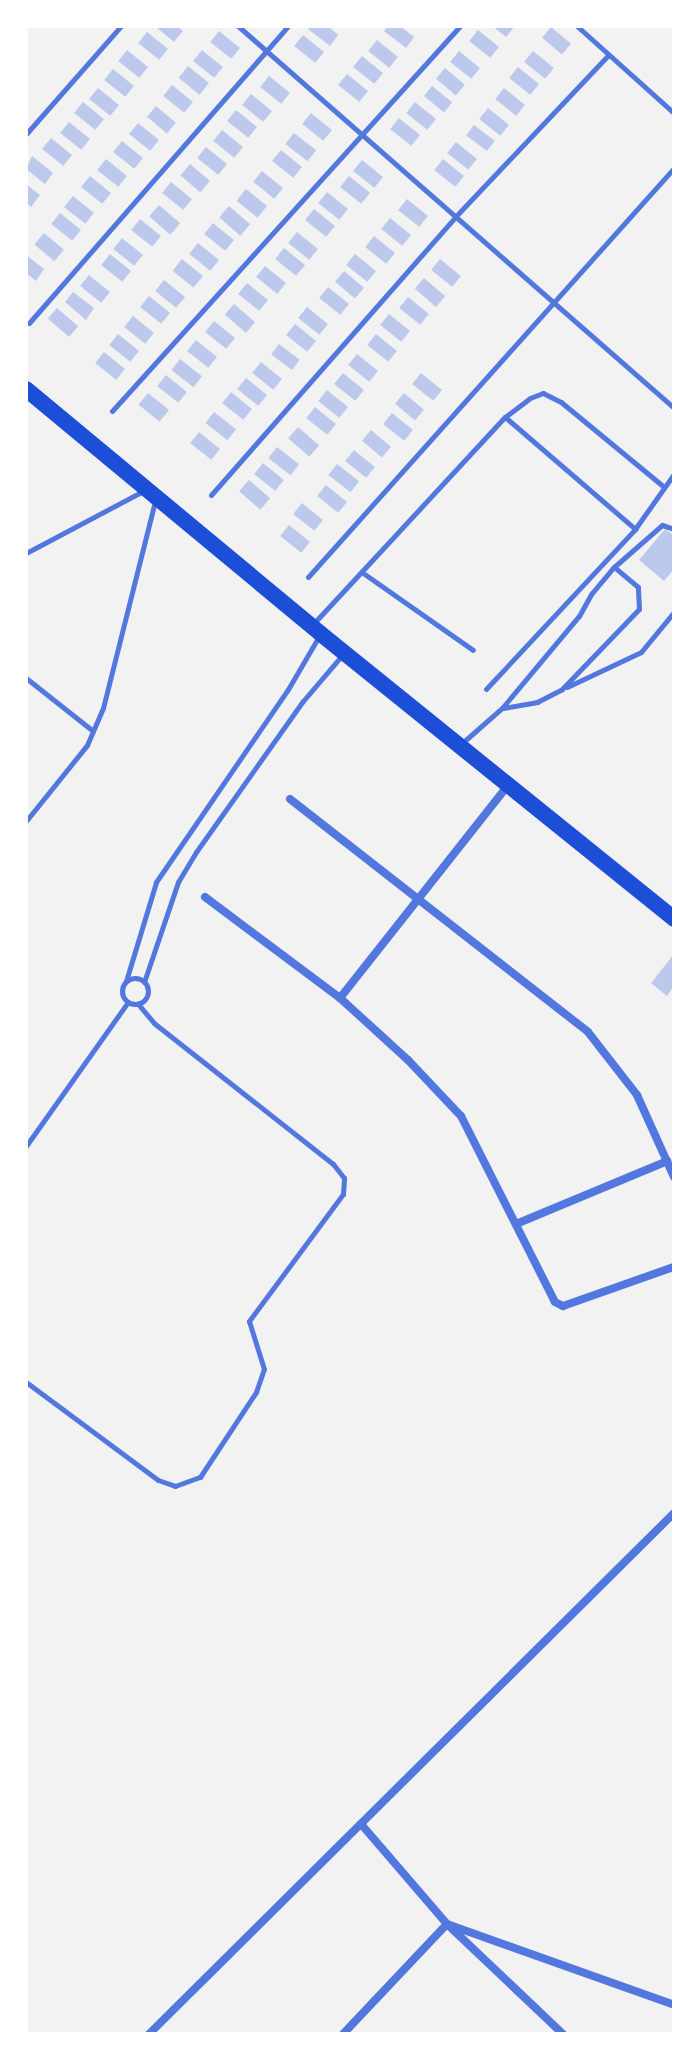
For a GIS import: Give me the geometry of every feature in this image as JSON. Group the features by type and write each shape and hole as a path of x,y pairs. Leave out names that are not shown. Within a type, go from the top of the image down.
{"main road":[{"path":"26,389 316,630 674,919"}],"street":[{"path":"340,998 415,899 509,784"},
{"path":"290,799 588,1032 637,1095 674,1177"},
{"path":"205,897 340,998 408,1060 461,1116 555,1302 563,1306 674,1267"},
{"path":"516,1224 667,1161"},
{"path":"149,2034 674,1513"},
{"path":"361,1824 447,1924 563,2034"},
{"path":"447,1924 674,2005"},
{"path":"343,2034 447,1924"}],"lane":[{"path":"26,134 121,26"},
{"path":"238,26 674,408"},
{"path":"29,323 288,26"},
{"path":"112,411 460,26"},
{"path":"577,26 674,113"},
{"path":"211,495 456,216 608,55"},
{"path":"308,577 674,168"},
{"path":"26,1382 158,1480 175,1486 200,1477 256,1392 264,1369 249,1321 343,1194 344,1178 333,1164 166,1032 138,1004 128,1002 122,994 156,882 287,691 316,630 363,573 505,417 530,398 543,393 561,402 663,486"},
{"path":"505,417 635,529"},
{"path":"486,689 635,529 674,474"},
{"path":"26,553 152,492"},
{"path":"26,821 87,745 103,708 152,492"},
{"path":"461,744 502,708 579,616 592,593 614,567 662,525 674,529"},
{"path":"562,689 639,609 638,587 614,567"},
{"path":"363,573 473,650"},
{"path":"502,708 537,702 641,652 674,612"},
{"path":"138,1004 147,995 144,982 178,882 303,701 345,652"},
{"path":"26,678 93,731"},
{"path":"126,981 138,978 144,982"},
{"path":"26,1146 128,1002"}],"building":[{"path":"155,26 177,26 183,31 174,42"},
{"path":"311,26 328,26 338,35 330,46 308,29"},
{"path":"388,26 400,26 414,37 406,48 384,31"},
{"path":"492,26 515,26 506,37"},
{"path":"551,27 571,44 562,54 542,38"},
{"path":"478,30 499,47 490,58 469,41"},
{"path":"219,31 240,48 231,59 210,42"},
{"path":"147,32 168,49 159,60 138,43"},
{"path":"303,35 324,52 315,63 294,46"},
{"path":"377,40 398,57 389,68 368,51"},
{"path":"127,50 148,67 139,78 118,61"},
{"path":"202,50 223,67 214,78 193,61"},
{"path":"459,51 480,68 471,79 450,62"},
{"path":"533,51 554,68 545,79 524,62"},
{"path":"362,56 383,73 374,84 353,67"},
{"path":"188,66 209,83 200,95 179,78"},
{"path":"518,67 539,84 530,95 509,78"},
{"path":"445,68 465,85 456,95 436,79"},
{"path":"113,69 134,86 125,97 104,80"},
{"path":"347,74 368,91 359,102 338,85"},
{"path":"269,76 290,93 281,104 260,87"},
{"path":"172,85 193,102 184,113 163,96"},
{"path":"432,86 452,102 444,112 424,96"},
{"path":"98,88 119,105 110,116 89,99"},
{"path":"504,88 525,105 516,116 495,99"},
{"path":"251,94 272,111 263,122 242,105"},
{"path":"83,102 104,119 95,130 74,113"},
{"path":"415,102 436,119 427,130 406,113"},
{"path":"156,106 176,123 167,133 147,117"},
{"path":"488,108 509,125 500,136 479,119"},
{"path":"236,110 257,127 248,138 227,121"},
{"path":"311,113 332,130 323,141 302,124"},
{"path":"399,118 420,135 411,146 390,129"},
{"path":"69,122 90,139 81,150 60,133"},
{"path":"138,123 159,140 150,151 129,134"},
{"path":"474,125 495,141 487,151 466,135"},
{"path":"222,130 243,147 234,158 213,141"},
{"path":"294,133 316,150 307,161 285,144"},
{"path":"51,138 72,155 63,166 42,149"},
{"path":"122,141 143,158 134,169 113,152"},
{"path":"456,142 477,159 468,170 447,153"},
{"path":"206,147 227,164 218,175 197,158"},
{"path":"281,150 302,167 293,178 272,161"},
{"path":"32,156 53,173 45,184 26,169"},
{"path":"106,159 127,176 118,187 97,170"},
{"path":"443,159 464,176 455,187 434,170"},
{"path":"362,160 383,177 374,188 353,171"},
{"path":"190,164 210,181 200,192 180,175"},
{"path":"262,171 283,188 274,199 253,182"},
{"path":"90,176 111,193 102,204 81,187"},
{"path":"349,176 370,193 361,204 340,187"},
{"path":"171,182 192,199 183,210 162,193"},
{"path":"26,184 40,195 31,207 26,202"},
{"path":"246,189 267,206 258,218 237,201"},
{"path":"327,192 348,209 339,220 318,203"},
{"path":"73,196 94,213 85,224 64,207"},
{"path":"407,199 428,216 419,227 398,210"},
{"path":"159,205 180,223 170,235 149,216"},
{"path":"229,206 250,224 240,236 219,217"},
{"path":"314,209 335,226 326,237 305,220"},
{"path":"60,213 81,230 72,241 51,224"},
{"path":"390,218 411,235 402,246 381,229"},
{"path":"140,219 161,236 152,247 131,230"},
{"path":"213,223 234,240 225,251 204,234"},
{"path":"297,232 318,249 309,260 288,243"},
{"path":"44,233 64,250 54,261 34,244"},
{"path":"374,236 395,253 386,264 365,247"},
{"path":"122,238 143,255 134,266 113,249"},
{"path":"198,243 219,260 210,271 189,254"},
{"path":"284,248 305,265 296,276 275,259"},
{"path":"110,254 131,271 122,282 101,265"},
{"path":"355,254 376,271 367,282 346,265"},
{"path":"26,255 44,269 36,281 26,273"},
{"path":"182,259 203,276 194,288 173,271"},
{"path":"440,259 461,276 452,287 431,270"},
{"path":"265,266 286,283 277,294 256,277"},
{"path":"344,271 364,288 355,298 335,282"},
{"path":"89,275 110,292 101,303 80,286"},
{"path":"424,278 445,296 436,307 415,289"},
{"path":"164,280 185,297 176,308 155,291"},
{"path":"247,283 268,300 259,311 238,294"},
{"path":"328,287 349,304 340,315 319,298"},
{"path":"73,292 94,308 86,320 65,302"},
{"path":"149,296 170,313 161,324 140,307"},
{"path":"408,297 429,314 420,325 399,308"},
{"path":"234,304 255,322 246,333 225,315"},
{"path":"307,307 328,324 319,335 298,318"},
{"path":"57,308 78,326 69,337 48,319"},
{"path":"389,314 410,331 401,342 380,325"},
{"path":"133,316 154,333 145,344 124,327"},
{"path":"214,321 235,338 226,349 205,332"},
{"path":"295,324 316,341 307,352 286,335"},
{"path":"118,334 139,351 130,362 109,345"},
{"path":"376,334 397,351 388,362 367,345"},
{"path":"196,340 217,357 208,368 187,351"},
{"path":"279,344 300,360 292,370 271,354"},
{"path":"104,352 125,369 116,380 95,363"},
{"path":"357,354 378,371 369,382 348,365"},
{"path":"180,359 202,376 193,387 171,370"},
{"path":"261,362 282,379 273,390 252,373"},
{"path":"343,373 364,390 355,401 334,384"},
{"path":"421,373 442,390 433,401 412,384"},
{"path":"166,375 187,392 178,403 157,386"},
{"path":"246,378 267,395 258,406 237,389"},
{"path":"327,390 348,407 339,418 318,401"},
{"path":"231,392 252,409 243,420 222,403"},
{"path":"148,393 169,410 160,422 139,405"},
{"path":"404,393 424,410 415,420 395,404"},
{"path":"315,407 336,424 327,435 306,418"},
{"path":"214,412 236,429 227,440 205,423"},
{"path":"392,413 413,430 404,441 383,424"},
{"path":"298,427 319,445 309,457 288,438"},
{"path":"371,430 391,447 382,457 362,441"},
{"path":"199,432 220,449 211,460 190,443"},
{"path":"277,447 299,464 290,475 268,458"},
{"path":"354,450 375,467 366,478 345,461"},
{"path":"263,463 284,480 275,491 254,474"},
{"path":"337,464 359,481 350,492 328,475"},
{"path":"249,480 270,498 260,510 239,491"},
{"path":"326,485 347,502 338,513 317,496"},
{"path":"302,503 323,520 314,531 293,514"},
{"path":"289,525 310,542 301,553 280,536"},
{"path":"665,529 672,534 674,531 674,569 664,581 639,560"},
{"path":"674,954 674,986 667,996 651,983"}]}
